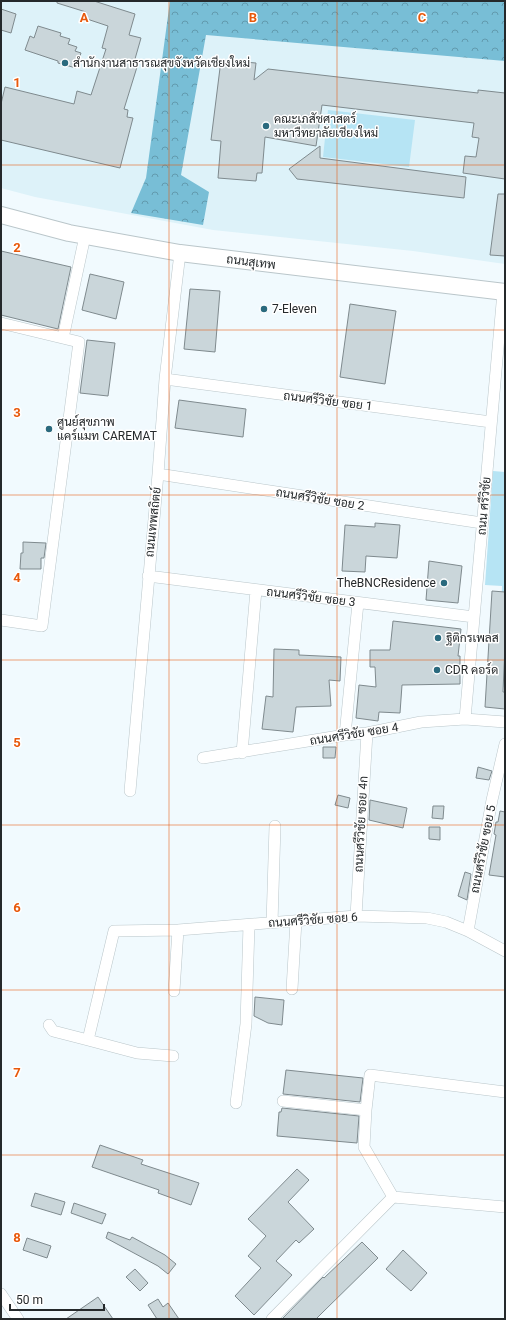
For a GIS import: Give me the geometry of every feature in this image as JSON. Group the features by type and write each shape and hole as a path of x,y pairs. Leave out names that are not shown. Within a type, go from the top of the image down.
{"main road":[{"name":"ถนนสุเทพ","path":"1,215 69,234 180,253 504,292"}],"street":[{"path":"62,338 85,236"},
{"name":"ถนนเทพสถิตย์","path":"130,791 165,379 180,253"},
{"name":"ถนน ศรีวิชัย","path":"465,719 504,292"},
{"path":"1,324 80,342 42,626 1,620"},
{"name":"ถนนศรีวิชัย ซอย 1","path":"165,379 491,422"},
{"name":"ถนนศรีวิชัย ซอย 2","path":"158,474 482,523"},
{"name":"ถนนศรีวิชัย ซอย 3","path":"148,576 474,618"},
{"path":"242,753 256,590"},
{"path":"345,735 358,603"},
{"name":"ถนนศรีวิชัย ซอย 4","path":"203,758 242,753 345,735 367,733 420,722 465,719 505,722"},
{"name":"ถนนศรีวิชัย ซอย 4ก","path":"356,916 367,733"},
{"name":"ถนนศรีวิชัย ซอย 5","path":"468,931 492,800 505,744"},
{"path":"272,923 275,826"},
{"name":"ถนนศรีวิชัย ซอย 6","path":"88,1040 114,931 178,930 356,916 427,918 446,922 468,931 505,951"},
{"path":"292,989 296,921"},
{"path":"236,1103 246,1024 249,924"},
{"path":"174,991 178,930"},
{"path":"49,1025 53,1030 88,1040 137,1052 173,1056"},
{"path":"393,1197 364,1147 370,1075 505,1092"},
{"path":"283,1101 366,1110"},
{"path":"393,1197 505,1207"},
{"path":"272,1319 393,1197"},
{"path":"1,1294 18,1319"}],"shaded area":[{"path":"1,1 505,1 505,264 413,251 213,230 35,197 1,188"},
{"path":"328,110 415,120 409,167 323,157"},
{"path":"493,471 505,472 505,687 498,686 502,586 485,585"}],"green space":[{"path":"170,1 505,1 505,61 206,35 181,175 209,192 203,225 131,213 146,178"}],"building":[{"path":"57,1 94,1 135,14 129,35 141,38 133,66 137,67 124,109 128,110 127,117 133,118 120,168 1,140 1,104 5,87 74,104 77,91 91,95 106,49 102,48 108,26 84,18 86,12 57,3"},
{"path":"1,9 16,14 11,33 1,30"},
{"path":"38,26 61,33 60,36 70,39 68,44 77,47 75,51 81,53 76,68 58,63 58,61 25,50 30,36 34,38"},
{"path":"221,60 256,63 254,80 268,69 478,93 478,90 505,93 505,179 463,173 465,156 476,157 479,138 472,137 474,123 322,105 316,146 265,137 262,173 257,173 256,181 218,178 221,141 211,140"},
{"path":"320,146 320,158 466,177 464,198 297,179 289,169"},
{"path":"498,194 505,194 505,256 490,255"},
{"path":"1,251 71,267 58,329 1,315"},
{"path":"90,274 124,282 116,319 82,310"},
{"path":"190,289 220,291 215,352 184,349"},
{"path":"350,304 396,311 385,384 340,377"},
{"path":"87,340 115,343 108,396 80,393"},
{"path":"179,400 246,409 243,437 175,428"},
{"path":"375,523 400,525 397,558 366,556 365,572 342,571 345,525 375,527"},
{"path":"23,542 46,543 44,558 41,558 41,569 20,569 21,553 23,553"},
{"name":"TheBNCResidence","path":"429,561 462,566 458,603 426,600"},
{"path":"492,591 505,592 503,692 505,692 505,709 485,707"},
{"path":"393,621 461,629 458,656 460,656 460,684 402,685 400,713 379,712 378,721 356,718 359,685 376,687 375,667 370,667 370,650 390,650"},
{"path":"274,649 299,650 299,655 341,657 340,681 329,680 331,706 296,707 293,732 262,729 266,696 273,697"},
{"path":"323,747 336,747 335,758 323,758"},
{"path":"478,767 492,771 489,780 476,778"},
{"path":"338,795 350,798 348,808 335,805"},
{"path":"370,800 407,808 403,828 369,820"},
{"path":"433,806 444,806 443,819 432,818"},
{"path":"500,811 505,812 505,877 489,875 496,835 494,834 496,822 498,822"},
{"path":"429,827 440,827 440,840 429,839"},
{"path":"465,872 471,874 467,900 458,896"},
{"path":"255,997 284,1000 282,1025 268,1023 254,1016"},
{"path":"286,1070 363,1078 360,1102 283,1094"},
{"path":"282,1108 359,1116 357,1143 277,1136 279,1112 281,1112"},
{"path":"100,1145 143,1160 141,1164 199,1183 191,1205 158,1193 159,1190 92,1167"},
{"path":"297,1169 309,1180 288,1202 314,1229 299,1243 296,1240 276,1261 292,1275 254,1315 235,1296 261,1268 248,1256 266,1236 248,1219"},
{"path":"35,1193 65,1202 61,1215 31,1206"},
{"path":"74,1203 106,1214 102,1224 71,1213"},
{"path":"108,1232 130,1240 132,1237 165,1255 176,1264 168,1274 158,1266 106,1238"},
{"path":"27,1238 51,1246 47,1258 23,1250"},
{"path":"362,1242 378,1258 316,1319 282,1319 323,1277 324,1278"},
{"path":"403,1250 427,1273 411,1291 386,1269"},
{"path":"135,1269 148,1283 140,1291 126,1277"},
{"path":"98,1297 113,1319 66,1319"},
{"path":"158,1299 163,1307 168,1303 179,1319 157,1319 148,1305"}],"place":[{"name":"สำนักงานสาธารณสุขจังหวัดเชียงใหม่","path":"65,63"},
{"name":"คณะเภสัชศาสตร์ มหาวืทยาลัยเชียงใหม่","path":"266,126"},
{"name":"7-Eleven","path":"264,309"},
{"name":"ศูนย์สุขภาพ แคร์แมท CAREMAT","path":"49,429"},
{"name":"TheBNCResidence","path":"444,583"},
{"name":"ฐิติกรเพลส","path":"438,638"},
{"name":"CDR คอร์ด","path":"437,670"}]}
